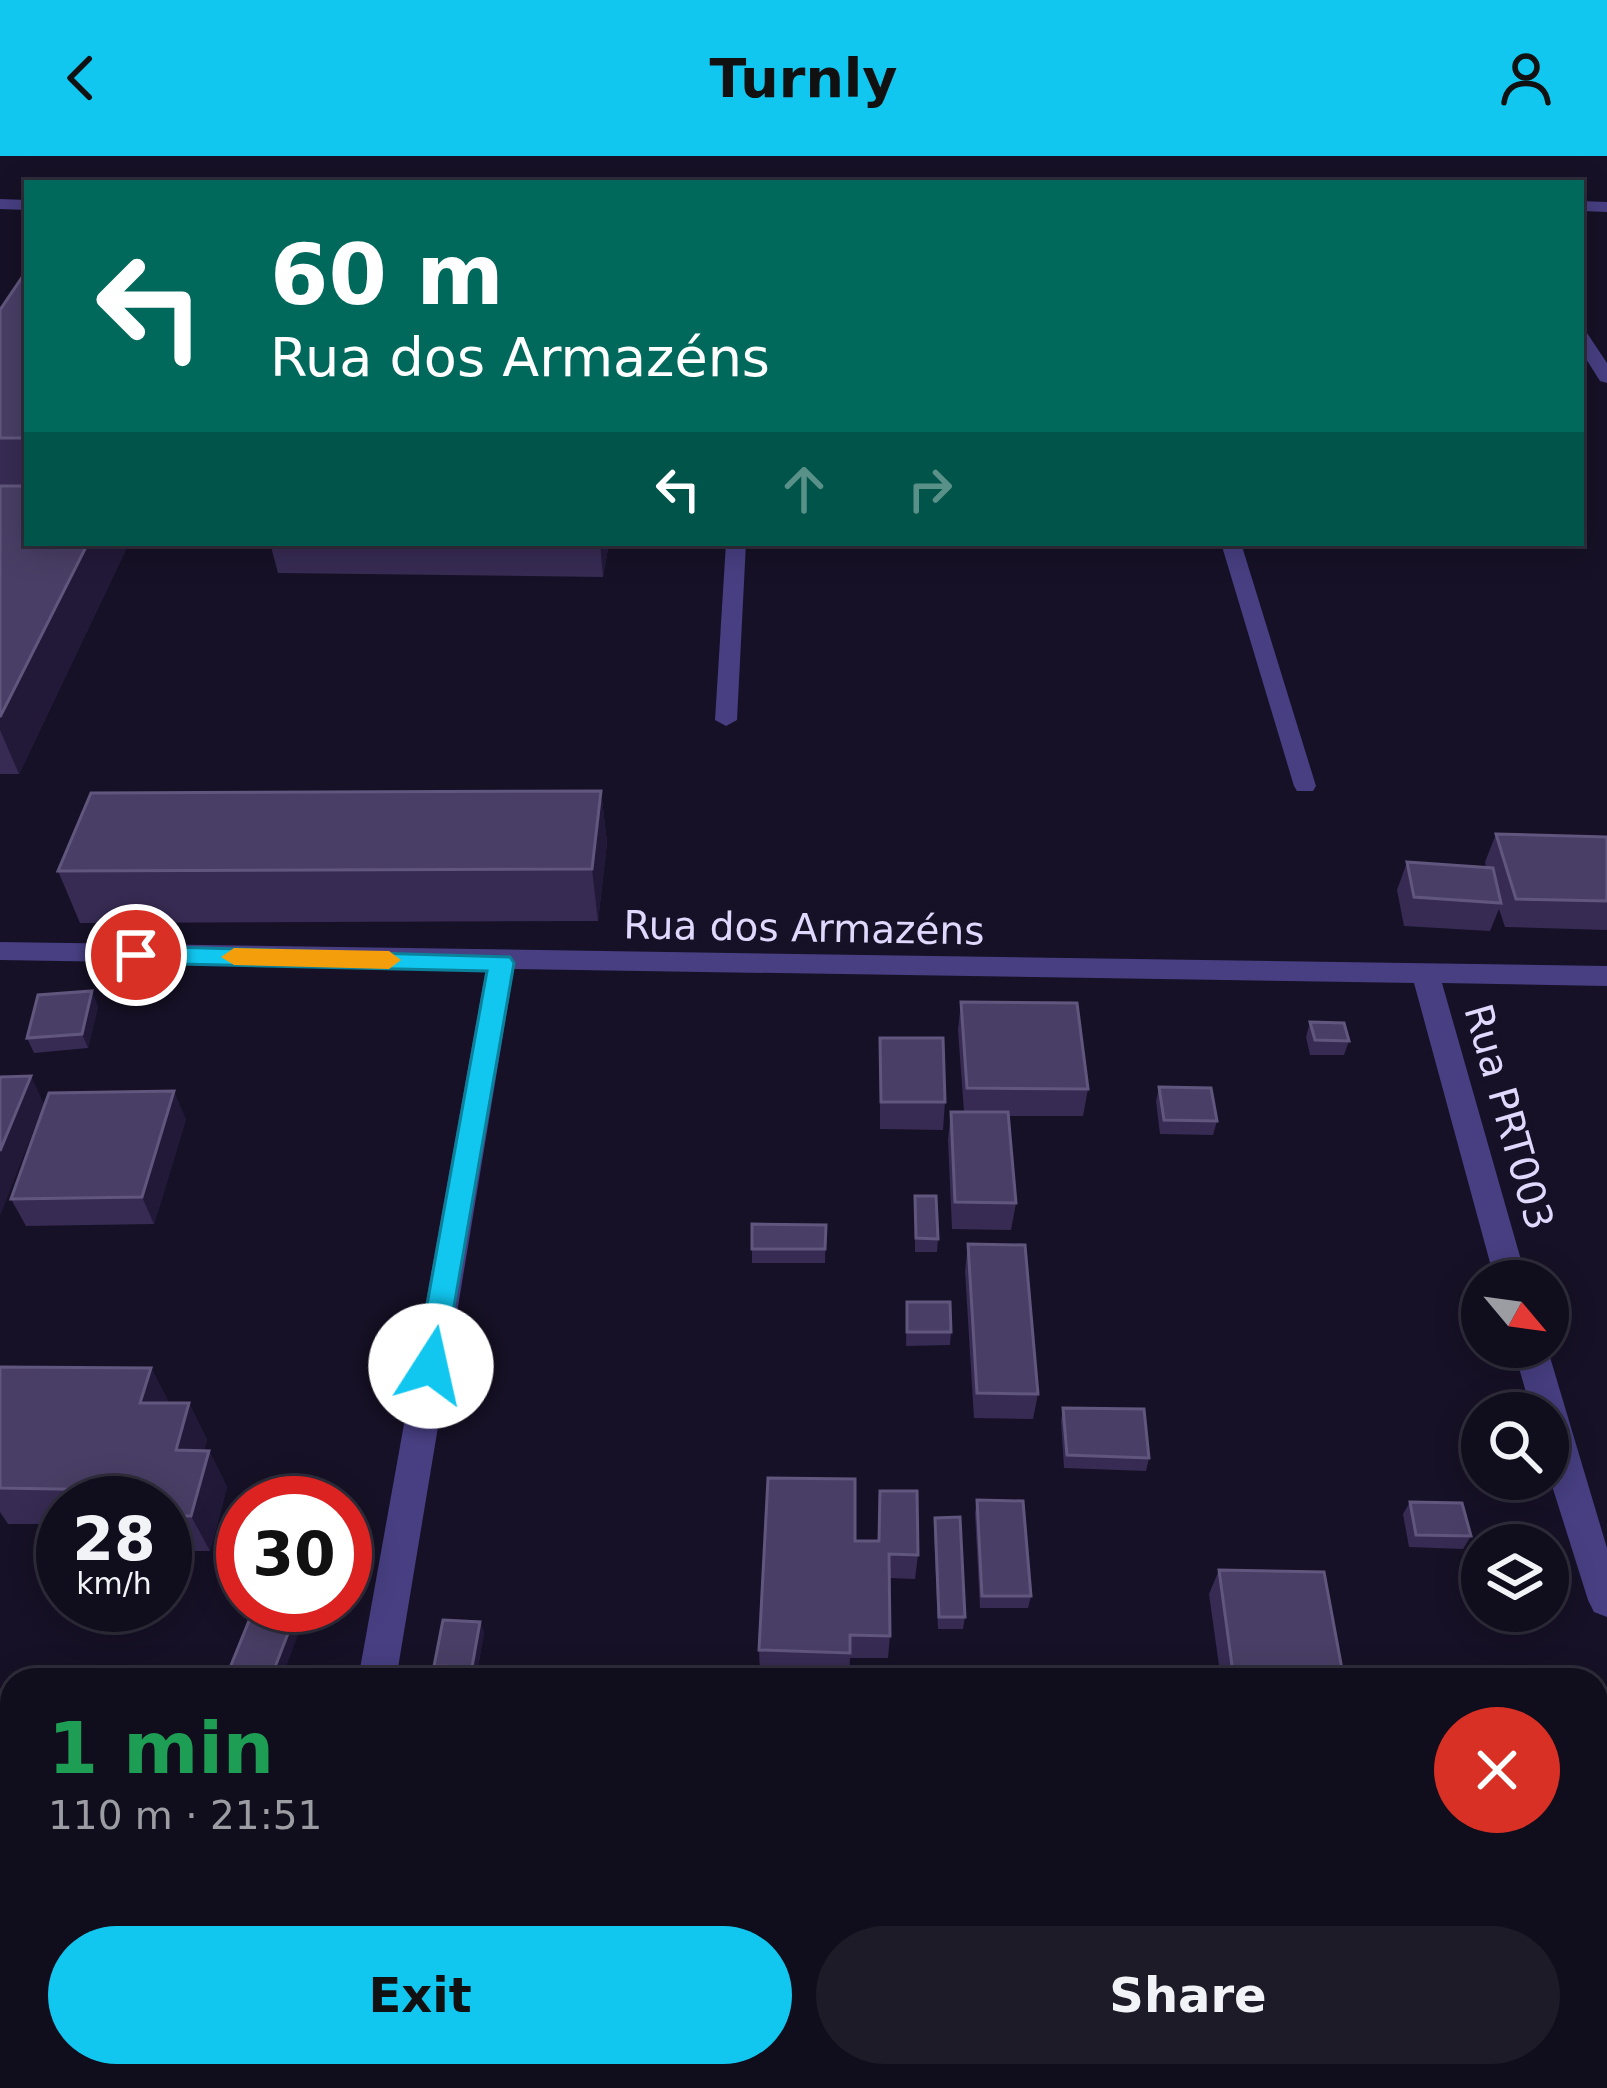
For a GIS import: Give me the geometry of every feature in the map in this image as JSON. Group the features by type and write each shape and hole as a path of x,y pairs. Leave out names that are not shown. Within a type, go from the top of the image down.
{"street":[{"path":"1584,342 1607,377"},
{"name":"Rua dos Armazéns","path":"0,952 1607,976"},
{"path":"379,1668 501,963"},
{"name":"Rua PRT003","path":"1426,976 1505,1260"},
{"path":"1536,1368 1607,1600"}],"lane":[{"path":"726,720 736,546"},
{"path":"1232,546 1305,786"}],"building":[{"path":"24,274 24,438 0,438 0,310"},
{"path":"0,486 24,486 24,546 86,546 0,717"},
{"path":"601,791 592,869 58,871 91,793"},
{"path":"1496,834 1607,837 1607,901 1516,899"},
{"path":"1407,862 1493,868 1501,903 1414,897"},
{"path":"92,991 82,1034 27,1038 38,995"},
{"path":"961,1002 1077,1003 1088,1089 967,1088"},
{"path":"1310,1022 1344,1023 1349,1041 1315,1040"},
{"path":"880,1038 943,1038 945,1102 881,1102"},
{"path":"31,1076 0,1151 0,1077"},
{"path":"1159,1087 1211,1088 1217,1121 1164,1120"},
{"path":"174,1091 142,1197 11,1199 49,1093"},
{"path":"951,1112 1008,1112 1016,1203 955,1202"},
{"path":"915,1196 936,1196 938,1239 916,1238"},
{"path":"752,1224 826,1225 825,1249 752,1249"},
{"path":"968,1244 1025,1245 1038,1394 977,1393"},
{"path":"907,1302 950,1302 951,1332 907,1332"},
{"path":"0,1367 151,1368 140,1403 189,1403 176,1450 209,1451 192,1512 192,1476 36,1476 36,1489 0,1488"},
{"path":"1063,1408 1144,1409 1149,1458 1067,1455"},
{"path":"768,1478 855,1479 855,1541 879,1541 880,1491 917,1491 918,1555 889,1554 890,1636 850,1635 850,1653 759,1650"},
{"path":"977,1500 1023,1501 1031,1596 982,1596"},
{"path":"1410,1502 1462,1503 1468,1524 1461,1524 1461,1536 1416,1535"},
{"path":"960,1517 965,1617 939,1617 935,1518"},
{"path":"1219,1570 1324,1572 1342,1668 1232,1668"},
{"path":"443,1620 480,1622 472,1667 434,1666"},
{"path":"244,1632 289,1632 275,1668 230,1668"}],"slow traffic":[{"path":"234,957 389,960"}],"route":[{"path":"136,955 501,963 431,1366"}]}
